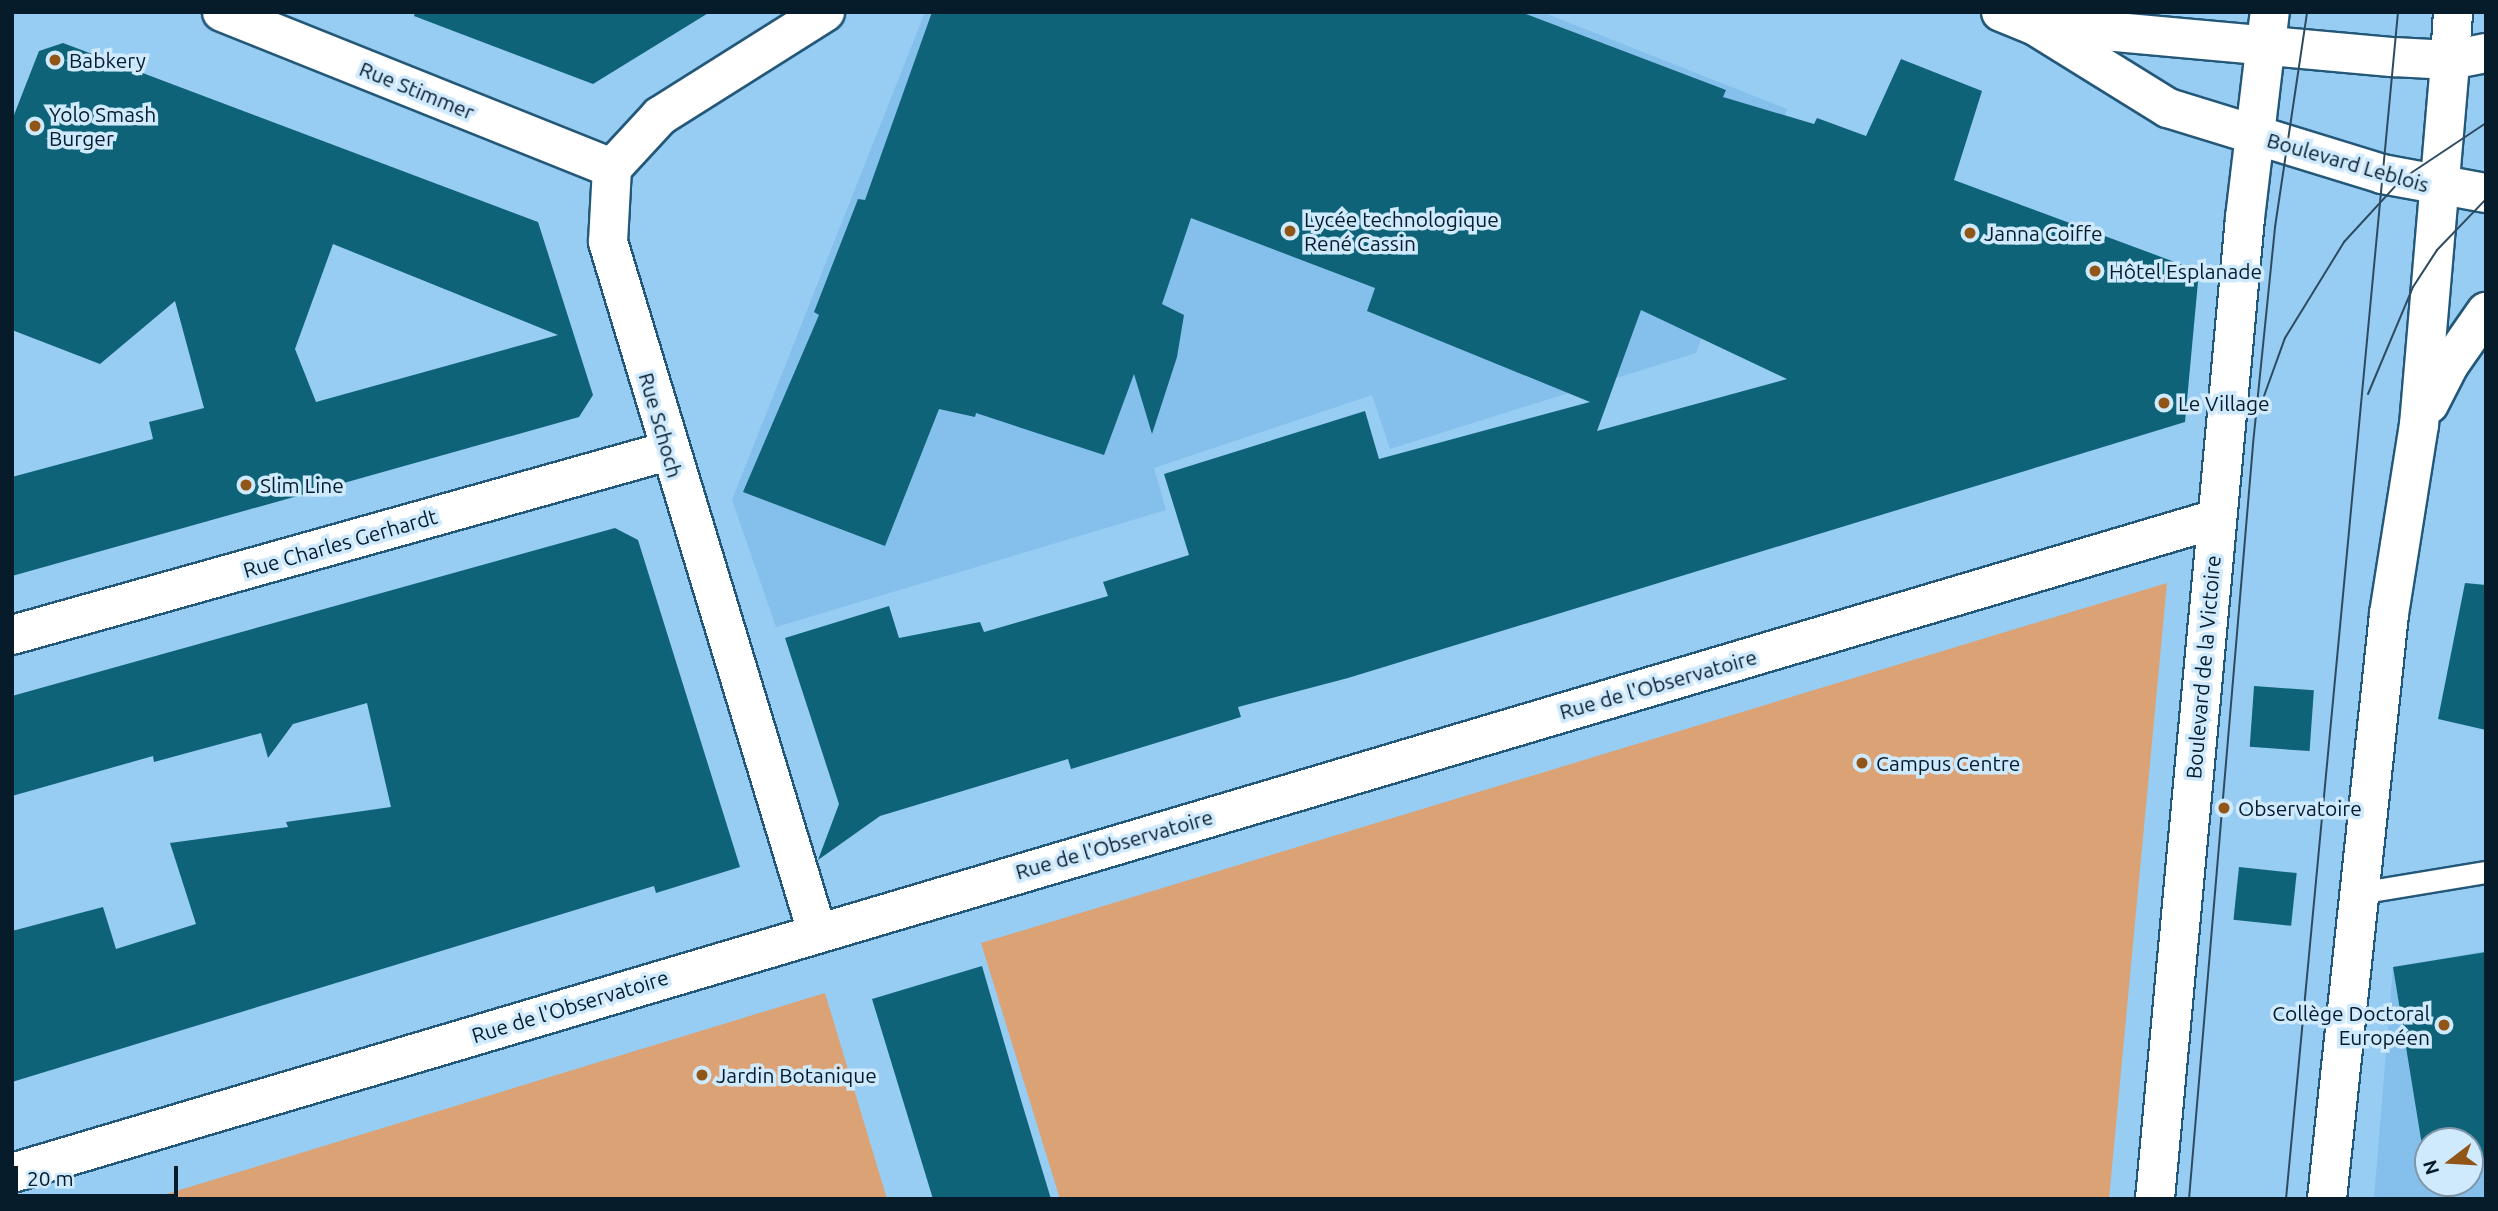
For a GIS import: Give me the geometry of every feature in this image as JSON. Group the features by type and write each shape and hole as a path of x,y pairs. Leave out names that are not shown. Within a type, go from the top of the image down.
{"street":[{"name":"Rue Stimmer","path":"222,12 612,168"},
{"path":"612,168 660,117 825,12"},
{"path":"2327,1199 2389,614 2418,425 2441,188 2468,57 2453,12"},
{"name":"Boulevard Leblois","path":"2017,18 2268,28 2468,57"},
{"name":"Boulevard Leblois","path":"2017,18 2168,108 2255,136 2441,188 2486,193"},
{"name":"Boulevard Leblois","path":"2255,136 2268,28"},
{"name":"Boulevard de la Victoire","path":"2155,1199 2216,519 2255,136"},
{"name":"Rue Schoch","path":"612,168 608,242 668,451 817,932"},
{"path":"2418,425 2449,365 2486,312"},
{"name":"Rue Charles Gerhardt","path":"12,635 668,451"},
{"name":"Rue de l'Observatoire","path":"12,1173 2216,519"}],"lane":[{"path":"2359,893 2486,872"}],"shaded area":[{"name":"Lycée technologique René Cassin","path":"925,12 1542,12 1787,109 1696,353 1390,449 1372,395 1154,468 1166,510 776,627 732,500"},
{"name":"Campus Centre","path":"2167,583 2109,1199 1060,1199 981,943"},
{"name":"Collège Doctoral Européen","path":"2486,951 2486,1199 2374,1199 2393,967"},
{"name":"Jardin Botanique","path":"825,993 887,1199 150,1199"}],"building":[{"path":"415,12 710,12 593,84 414,16"},
{"path":"932,12 1521,12 1726,90 1723,97 1814,124 1817,118 1866,136 1901,59 1982,91 1954,180 2199,271 2185,422 1348,678 1238,707 1241,717 1071,769 1068,759 880,816 818,860 839,804 785,638 889,606 899,638 980,622 984,632 1108,596 1103,582 1189,555 1164,474 1365,411 1379,459 1590,402 1367,311 1375,288 1191,218 1162,304 1184,315 1177,357 1152,434 1134,374 1104,455 976,413 975,417 939,409 885,546 743,492 819,315 814,312 858,199 865,200","holes":["1641,310 1787,379 1597,431"]},
{"path":"63,43 538,222 593,395 579,417 12,576 12,477 153,439 149,422 204,408 175,301 100,364 12,330 12,120 39,51","holes":["333,244 558,335 316,402 295,349"]},
{"path":"615,528 638,540 740,867 656,893 654,886 12,1082 12,931 103,907 116,949 196,924 170,843 288,827 286,822 391,807 367,703 293,724 268,758 261,733 154,762 153,756 12,796 12,696"},
{"path":"2465,583 2486,585 2486,730 2438,719"},
{"path":"2254,686 2314,690 2310,751 2250,747"},
{"path":"2239,867 2297,873 2291,926 2233,920"},
{"name":"Collège Doctoral Européen","path":"2486,952 2486,1161 2484,1127 2419,1127 2393,967"},
{"path":"982,966 1051,1199 933,1199 872,999"}],"tram line":[{"path":"2189,1199 2253,444 2275,227 2307,12"},
{"path":"2286,1199 2398,12"},
{"path":"2264,396 2285,338 2344,242 2402,179 2486,123"},
{"path":"2368,394 2413,287 2437,250 2486,199"}],"place":[{"name":"Babkery","path":"55,60"},
{"name":"Yolo Smash Burger","path":"35,126"},
{"name":"Lycée technologique René Cassin","path":"1290,231"},
{"name":"Janna Coiffe","path":"1970,233"},
{"name":"Hôtel Esplanade","path":"2095,271"},
{"name":"Le Village","path":"2164,403"},
{"name":"Slim Line","path":"246,485"},
{"name":"Campus Centre","path":"1862,763"},
{"name":"Observatoire","path":"2224,808"},
{"name":"Collège Doctoral Européen","path":"2444,1025"},
{"name":"Jardin Botanique","path":"702,1075"}]}
